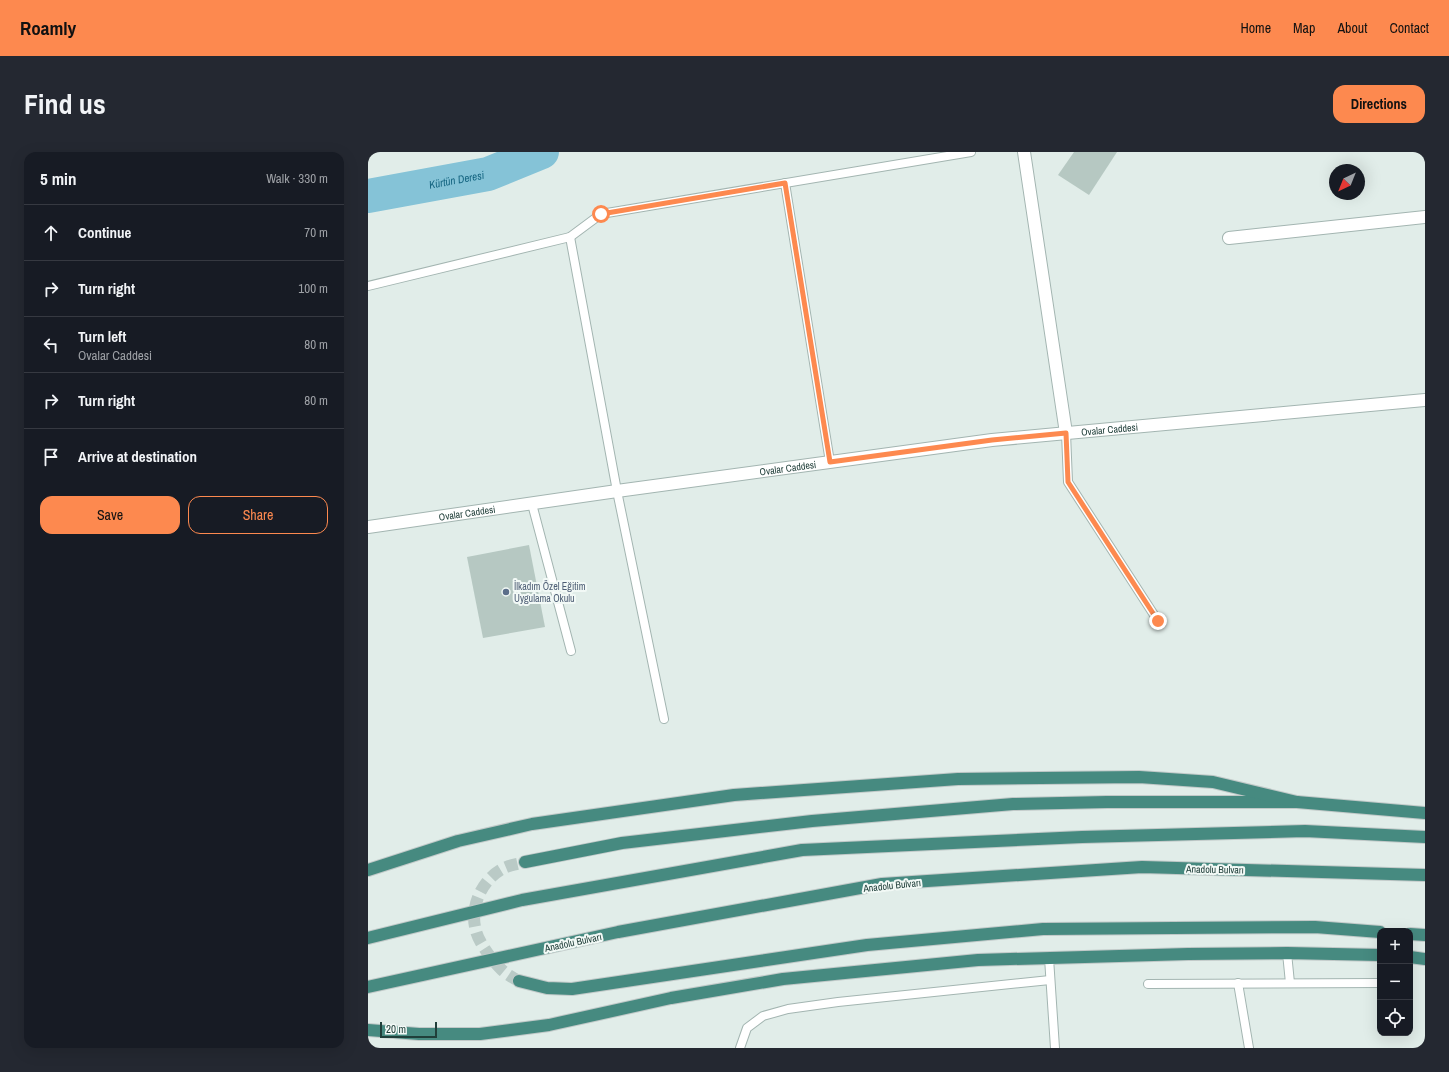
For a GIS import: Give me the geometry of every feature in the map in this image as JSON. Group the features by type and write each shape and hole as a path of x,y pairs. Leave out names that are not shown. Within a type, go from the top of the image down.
{"highway":[{"path":"368,870 458,841 532,824 741,794 958,779 1139,777 1213,782 1297,802"},
{"path":"525,862 622,843 812,821 1013,804 1107,802 1297,802 1425,812"},
{"path":"368,938 522,900 802,850 1082,837 1305,831 1425,837"},
{"name":"Anadolu Bulvarı","path":"368,987 618,932 882,884 1142,868 1425,875"},
{"path":"519,981 547,988 572,989 867,945 1043,929 1315,927 1377,932"},
{"path":"1413,934 1425,935"},
{"path":"368,1030 419,1034 480,1034 549,1025 670,998 784,980 978,960 1288,953 1377,955"},
{"path":"1413,957 1425,959"}],"street":[{"path":"1024,152 1066,433"},
{"path":"1229,238 1425,217"},
{"name":"Ovalar Caddesi","path":"368,527 616,491 992,440 1425,400"}],"lane":[{"path":"368,286 570,237 601,214 971,152"},
{"path":"785,183 830,462"},
{"path":"570,237 616,491 664,719"},
{"path":"1066,433 1068,482 1158,621"},
{"path":"532,504 571,652"},
{"path":"1288,953 1290,983"},
{"path":"1049,958 1055,1048"},
{"path":"740,1048 740,1044 747,1028 763,1016 788,1009 838,1002 1050,980"},
{"path":"1238,983 1249,1048"},
{"path":"1148,984 1377,983"}],"building":[{"path":"1074,152 1117,152 1089,195 1058,175"},
{"name":"İlkadım Özel Eğitim Uygulama Okulu","path":"529,545 545,627 483,638 467,557"}],"waterway":[{"name":"Kürtün Deresi","path":"368,196 488,174 542,152"}],"tunnel":[{"path":"519,981 503,971 486,951 476,931 474,913 479,895 489,879 504,868 525,862"}],"place":[{"name":"İlkadım Özel Eğitim Uygulama Okulu","path":"506,592"}],"route":[{"path":"601,214 785,183 830,462 992,440 1066,433 1068,482 1158,621"}]}
